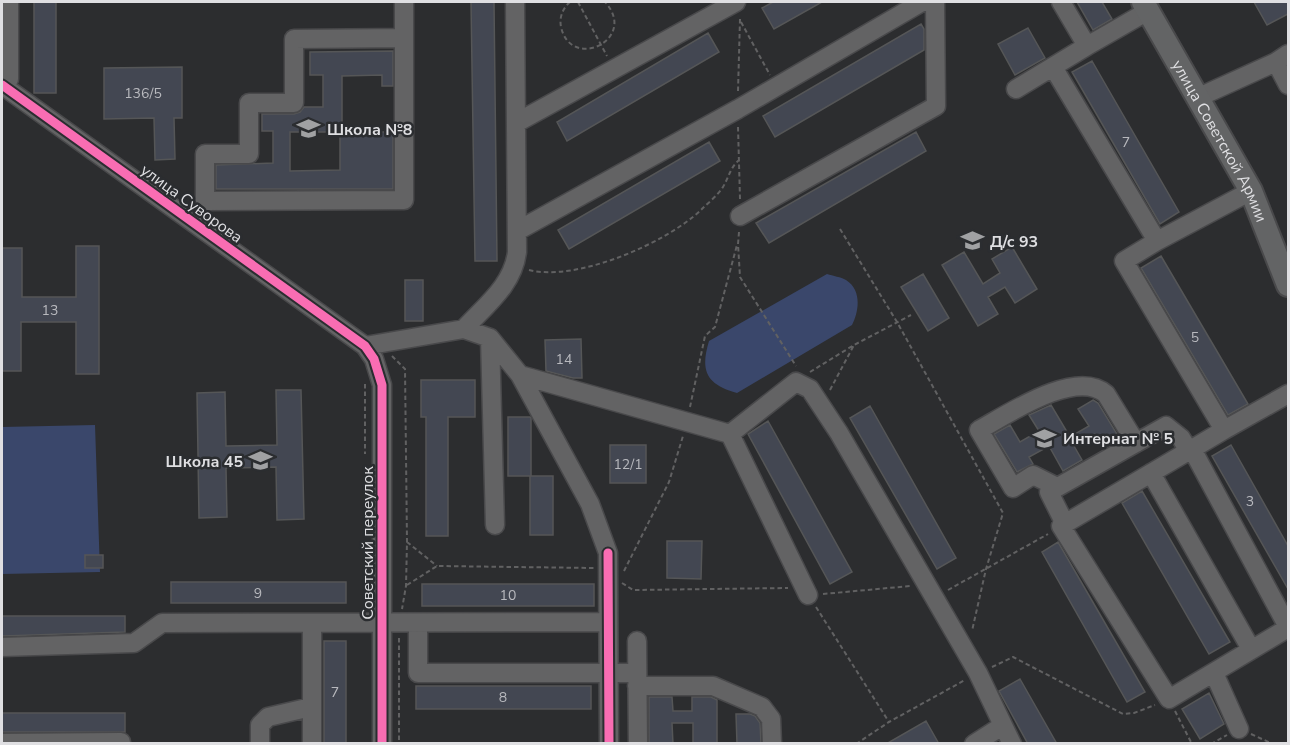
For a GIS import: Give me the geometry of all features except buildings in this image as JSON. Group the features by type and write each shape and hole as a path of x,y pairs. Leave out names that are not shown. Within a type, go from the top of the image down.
{"main road":[{"name":"улица Советской Армии","path":"1145,6 1251,191 1288,285"}],"street":[{"path":"2,86 9,79 9,2"},
{"path":"404,2 404,38 404,200 205,201 205,154 249,154 249,103 294,103 294,39 404,38"},
{"path":"464,328 508,281 515,267 517,231 515,2"},
{"path":"517,231 922,2"},
{"path":"740,216 936,106 935,2"},
{"path":"1061,2 1087,46"},
{"path":"516,123 735,4"},
{"path":"1016,89 1087,46 1145,6"},
{"path":"1199,97 1282,58 1288,85"},
{"path":"1053,67 1157,241"},
{"name":"улица Суворова","path":"2,86 372,345"},
{"path":"1224,430 1124,261 1251,191"},
{"path":"372,345 464,328 490,338 520,375 590,504 608,553 609,744"},
{"path":"490,338 495,525"},
{"name":"Советский переулок","path":"372,345 381,385 390,624 382,744"},
{"path":"520,375 730,434 808,595"},
{"path":"730,434 796,382 810,389 967,654 1011,744"},
{"path":"1057,487 1033,475 1013,488 979,430 1038,397 1066,389 1091,386 1100,388 1106,394 1136,443"},
{"path":"1063,525 1288,394"},
{"path":"1166,426 1181,438 1190,450 1288,628 1169,699 1063,525 1049,492 1166,426"},
{"path":"1151,473 1251,649"},
{"path":"2,647 134,643 162,623 608,622"},
{"path":"312,623 312,744"},
{"path":"418,623 418,673 608,673 637,679 713,686 762,707 771,719 772,744"},
{"path":"636,641 638,744"},
{"path":"1214,674 1239,729"},
{"path":"260,744 260,725 268,717 311,707"},
{"path":"974,744 1002,726"},
{"path":"2,743 121,742"}],"path":[{"path":"570,2 561,15 560,22 564,36 574,45 588,49 601,45 611,35 614,22 611,8 605,2"},
{"path":"578,2 614,69"},
{"path":"735,4 740,19 776,85"},
{"path":"515,267 541,273 572,272 650,245 699,212 723,188 731,168 739,160"},
{"path":"840,229 897,322 1003,513 986,569 967,654"},
{"path":"803,376 854,345 911,315"},
{"path":"372,345 405,369 406,586 390,624 399,744"},
{"path":"822,406 854,345"},
{"path":"364,380 366,461"},
{"path":"889,722 808,595 927,585 948,590 1063,525"},
{"path":"407,542 437,566"},
{"path":"856,744 889,722 1013,657 1123,714 1134,713"}],"shaded area":[{"path":"827,274 846,280 855,289 858,301 852,325 737,393 712,381 705,361 709,341"},
{"path":"95,425 100,572 2,574 2,427"}],"cycle path":[{"path":"2,85 365,346 374,359 382,385 382,744"},
{"path":"608,553 609,744"}],"place":[{"name":"Школа №8","path":"309,129"},
{"name":"Д/с 93","path":"972,241"},
{"name":"Интернат № 5","path":"1045,438"},
{"name":"Школа 45","path":"261,461"}]}
